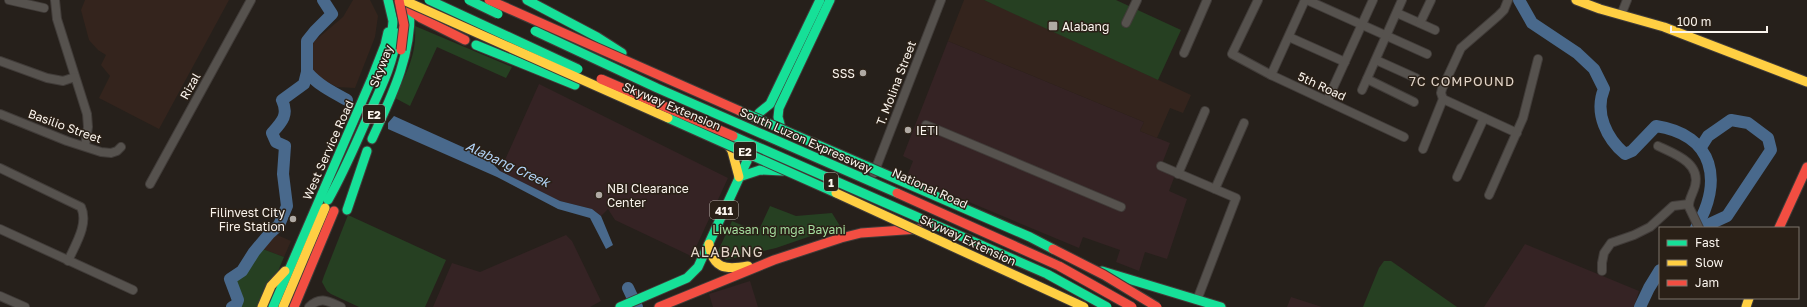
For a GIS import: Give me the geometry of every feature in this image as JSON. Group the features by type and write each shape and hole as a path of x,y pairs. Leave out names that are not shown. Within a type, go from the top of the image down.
{"main road":[{"name":"West Service Road","path":"273,307 385,45 389,23 382,0"},
{"path":"331,206 336,172 390,45 394,24 393,14 388,0"},
{"name":"Skyway","path":"345,176 396,48 398,23 392,0"},
{"path":"398,0 410,11 421,18 465,40"},
{"name":"Skyway","path":"283,307 345,176 400,50 404,36 404,24 398,0"},
{"name":"Skyway Extension","path":"403,0 584,82 733,146 1084,307"},
{"name":"South Luzon Expressway","path":"429,0 590,74 767,150 1047,274 1107,307"},
{"name":"South Luzon Expressway","path":"469,0 657,88 1012,244 1059,266 1132,307"},
{"name":"Skyway Extension","path":"490,0 626,61 1030,237 1104,275 1157,307"},
{"path":"499,0 594,44 622,53 759,113 780,124"},
{"path":"527,0 597,37 622,53"},
{"path":"759,113 770,104 820,0"},
{"path":"789,138 780,124 778,117 779,108 830,0"},
{"path":"1576,0 1664,27 1807,82"},
{"path":"372,139 405,59 410,43 410,11"},
{"path":"476,44 626,106"},
{"path":"622,53 612,72 612,84 626,106"},
{"name":"National Road","path":"658,107 650,98 653,88 660,84 775,134 789,138 1053,256 1221,307"},
{"path":"770,104 779,108"},
{"name":"1","path":"626,106 658,107 939,228 1048,278 1124,305 1147,307"},
{"path":"715,131 725,138 732,151 739,177 751,170 770,168 792,173 885,216 886,218 884,220 876,223 861,233"},
{"name":"411","path":"624,305 687,278 698,267 752,148"},
{"path":"347,210 367,151"},
{"path":"1780,227 1804,181 1807,167"},
{"name":"Skyway","path":"294,307 299,297 331,206"},
{"path":"876,223 910,216"},
{"path":"709,244 710,255 714,263 719,267 738,268 774,260 861,233 939,228"},
{"path":"1027,268 1043,270 1051,268 1053,256"},
{"path":"659,307 679,303 774,260"},
{"path":"262,307 271,286 289,267"},
{"path":"1048,278 1095,307"},
{"path":"1142,307 1149,294 1149,286"},
{"path":"276,307 278,302 291,290"},
{"name":"E2","path":"299,297 299,307"}],"street":[{"path":"9,0 44,8"},
{"path":"55,0 57,19 87,114 88,127 85,146"},
{"name":"Rizal","path":"150,184 251,0"},
{"name":"T. Molina Street","path":"873,175 941,0"},
{"path":"1126,23 1137,0"},
{"path":"1184,53 1208,0"},
{"name":"5th Road","path":"1258,0 1232,54 1272,75 1404,136"},
{"path":"1272,75 1306,0 1427,54"},
{"path":"1327,101 1373,0"},
{"path":"1362,90 1402,0"},
{"path":"1420,23 1430,0"},
{"path":"1424,149 1443,99 1441,93 1442,89 1460,48 1504,10 1508,0"},
{"path":"1621,15 1627,0"},
{"path":"1397,13 1435,30"},
{"path":"1289,37 1345,62"},
{"path":"1489,195 1523,118 1538,59"},
{"path":"1376,60 1416,78"},
{"path":"0,61 47,78 64,81 75,77"},
{"path":"1367,79 1414,102"},
{"path":"1443,99 1517,133"},
{"path":"1178,174 1205,111"},
{"name":"Basilio Street","path":"0,114 85,146 111,154 117,152 121,147"},
{"path":"1458,177 1484,118"},
{"path":"1215,189 1244,123"},
{"path":"926,125 1121,206"},
{"path":"1658,146 1682,158 1692,166 1696,184 1689,204 1698,227"},
{"path":"1161,166 1236,198 1197,300"},
{"path":"0,168 81,207 84,214 84,224 68,261"},
{"path":"1602,271 1602,258 1607,248 1612,243 1650,227 1673,206 1689,204"},
{"path":"0,229 133,290"},
{"path":"0,296 25,307"},
{"path":"310,307 316,301 324,300 341,307"}],"shaded area":[{"path":"85,0 229,0 159,129 99,98 110,76 101,65 106,55 98,50 89,40 81,10"},
{"path":"353,0 370,0 378,16 375,37 355,88 337,87 318,77 311,70 311,44 343,17"},
{"path":"964,0 984,0 1191,95 1183,113 1170,108 1157,138 1140,131 1144,122 948,41"},
{"path":"948,41 1144,122 1140,131 1170,143 1160,169 1175,175 1169,191 1187,199 1167,259 1145,252 1139,271 1116,262 1120,250 1083,237 1079,248 907,176 913,161 903,156"},
{"path":"539,84 728,178 691,258 689,255 615,220 608,209 601,216 592,209 560,201 500,171"},
{"path":"275,234 291,241 284,257 260,248"},
{"path":"566,235 572,241 601,301 590,307 433,307 452,263 480,272"},
{"path":"1525,244 1639,291 1634,307 1484,307"},
{"path":"750,281 758,307 713,307 709,294"},
{"path":"1291,297 1322,307 1287,307"}],"green space":[{"path":"984,0 1116,0 1181,30 1158,80"},
{"path":"415,26 512,67 506,78 437,47 410,106 395,98 410,64 414,46"},
{"name":"Liwasan ng mga Bayani","path":"770,206 796,216 832,213 840,226 776,248 726,260 718,251 732,221 758,232"},
{"path":"348,215 446,260 425,307 359,307 327,291 322,282"},
{"path":"260,248 284,257 263,307 236,307 241,298 232,279 245,271"},
{"path":"1384,261 1391,261 1457,307 1363,307 1379,268"}],"water":[{"path":"394,116 487,158 500,171 560,201 592,209 601,216 613,245 606,249 590,218 558,209 497,177 388,129 388,123"}],"waterway":[{"path":"232,307 236,305 238,300 230,279 242,271 254,252 279,225 287,206 283,174 285,146 276,142 272,133 281,122 285,114 282,100 304,84 307,72 307,41 332,14 323,0"},
{"path":"1519,0 1532,23 1577,53 1594,69 1604,89 1601,98 1604,125 1613,141 1625,154 1632,151 1656,126 1676,131 1691,139 1702,150 1708,163 1711,178 1709,194 1704,211 1696,227"},
{"name":"Alabang Creek","path":"307,72 311,77 347,100"},
{"path":"1701,147 1708,136 1731,120 1748,123 1768,138 1771,150 1727,216 1703,227"},
{"path":"1640,307 1659,272"},
{"name":"Alabang Creek","path":"628,288 637,307"}],"traffic: fast":[{"path":"388,0 393,21 391,42"},
{"path":"429,0 578,69"},
{"path":"469,0 498,14"},
{"path":"527,0 597,37 622,53"},
{"path":"759,113 770,104 820,0"},
{"path":"780,124 778,117 779,108 830,0"},
{"path":"372,139 393,92 403,61 407,45 410,11"},
{"path":"535,31 657,88 897,193"},
{"path":"273,307 372,78 385,45 388,32"},
{"path":"328,200 345,168 382,85 390,65 397,33"},
{"path":"476,45 575,85"},
{"path":"740,111 1030,237 1053,249"},
{"path":"668,118 836,193"},
{"path":"733,136 1047,274 1107,307"},
{"path":"620,307 687,278 698,267 753,148"},
{"path":"347,210 367,151"},
{"path":"739,177 760,170 783,171"},
{"path":"1102,271 1221,307"}],"traffic: slow":[{"path":"403,0 668,118"},
{"path":"1576,0 1600,9 1664,27 1807,82"},
{"path":"724,138 732,151 739,177"},
{"path":"836,193 1084,307"},
{"path":"283,307 325,208"},
{"path":"709,244 714,259 721,266 733,268 748,266"},
{"path":"262,307 271,286 285,271"},
{"path":"1746,307 1749,299"}],"traffic: jam":[{"path":"399,0 404,25 401,50"},
{"path":"489,0 740,111"},
{"path":"405,7 421,18 465,40"},
{"path":"601,79 733,136"},
{"path":"1779,227 1807,167"},
{"path":"897,193 1059,266 1132,307"},
{"path":"294,307 334,211"},
{"path":"659,307 774,260 841,238 861,233 918,229"},
{"path":"1053,249 1104,275 1157,307"}],"place":[{"name":"Alabang","path":"1053,26"},
{"name":"SSS","path":"863,73"},
{"name":"IETI","path":"908,130"},
{"name":"NBI Clearance Center","path":"599,195"},
{"name":"Filinvest City Fire Station","path":"293,219"}],"district":[{"name":"7C COMPOUND","path":"1462,81"},
{"name":"ALABANG","path":"727,251"}]}
